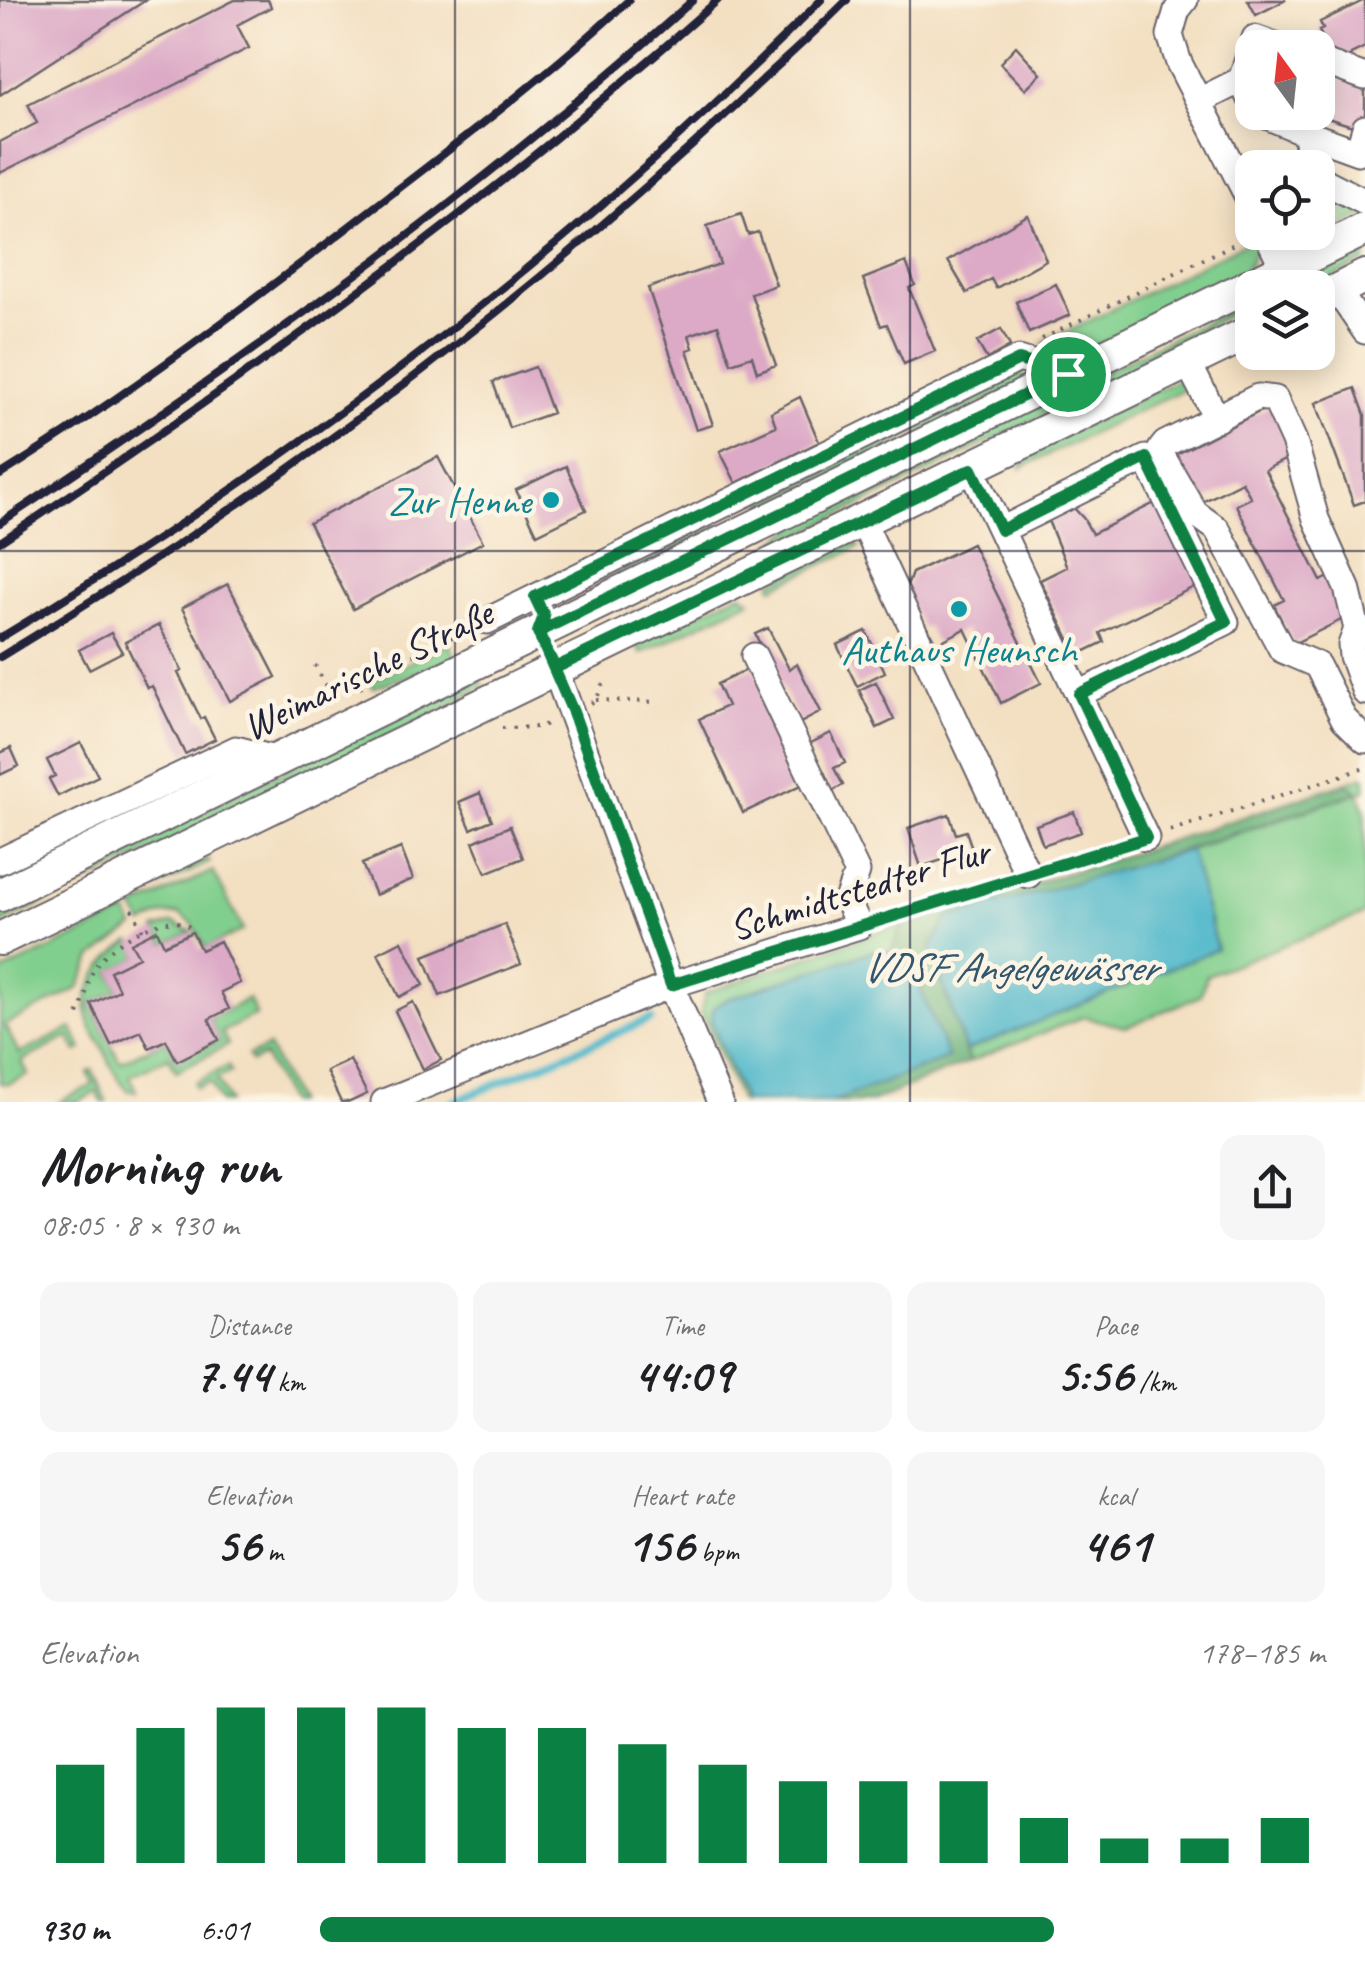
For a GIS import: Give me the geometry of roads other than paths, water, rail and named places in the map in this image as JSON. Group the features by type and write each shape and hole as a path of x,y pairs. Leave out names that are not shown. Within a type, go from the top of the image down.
{"main road":[{"name":"Weimarische Straße","path":"1301,270 1365,229"},
{"name":"Weimarische Straße","path":"0,894 538,632 740,514 1235,301"},
{"name":"Weimarische Straße","path":"0,939 1235,340"},
{"path":"538,632 555,668"}],"street":[{"path":"1185,0 1177,10 1170,34 1180,64 1235,172"},
{"path":"1335,66 1365,77"},
{"path":"1199,102 1235,83"},
{"path":"1299,130 1358,152 1365,128"},
{"path":"1306,150 1311,135"},
{"path":"1335,187 1365,202"},
{"path":"1340,289 1365,331"},
{"path":"488,621 740,514 1019,360 1068,374"},
{"path":"1188,363 1218,419"},
{"path":"1365,692 1352,656 1351,644 1357,630 1348,588 1316,519 1294,441 1275,399 1258,397 1165,444 1162,456 1195,513 1217,529 1282,650 1317,665 1344,720 1365,740"},
{"path":"1001,530 1146,458 1226,622 1079,694"},
{"path":"972,469 1146,838"},
{"path":"862,520 1028,876"},
{"path":"524,603 538,632"},
{"path":"1317,665 1331,655 1352,656"},
{"name":"Schmidtstedter Flur","path":"384,1102 671,985 859,926 848,900 858,872 754,656"},
{"path":"555,668 671,985 720,1102"},
{"path":"0,861 236,749 279,760"}],"water":[{"name":"VDSF Angelgewässer","path":"1190,850 1217,949 966,1051 931,949 948,918"},
{"name":"VDSF Angelgewässer","path":"873,951 908,958 948,1058 832,1102 744,1102 711,1021 714,1007"}],"waterway":[{"path":"453,1102 651,1019"}],"railway":[{"path":"0,475 139,382 275,283 499,110 629,0"},
{"path":"0,523 268,338 443,209 612,72 693,0"},
{"path":"0,542 368,284 546,146 718,0"},
{"path":"0,638 220,498 431,344 632,179 821,0"},
{"path":"0,657 290,468 475,330 652,182 847,0"}],"place":[{"name":"Zur Henne","path":"551,500"},
{"name":"Authaus Heunsch","path":"959,609"}]}
